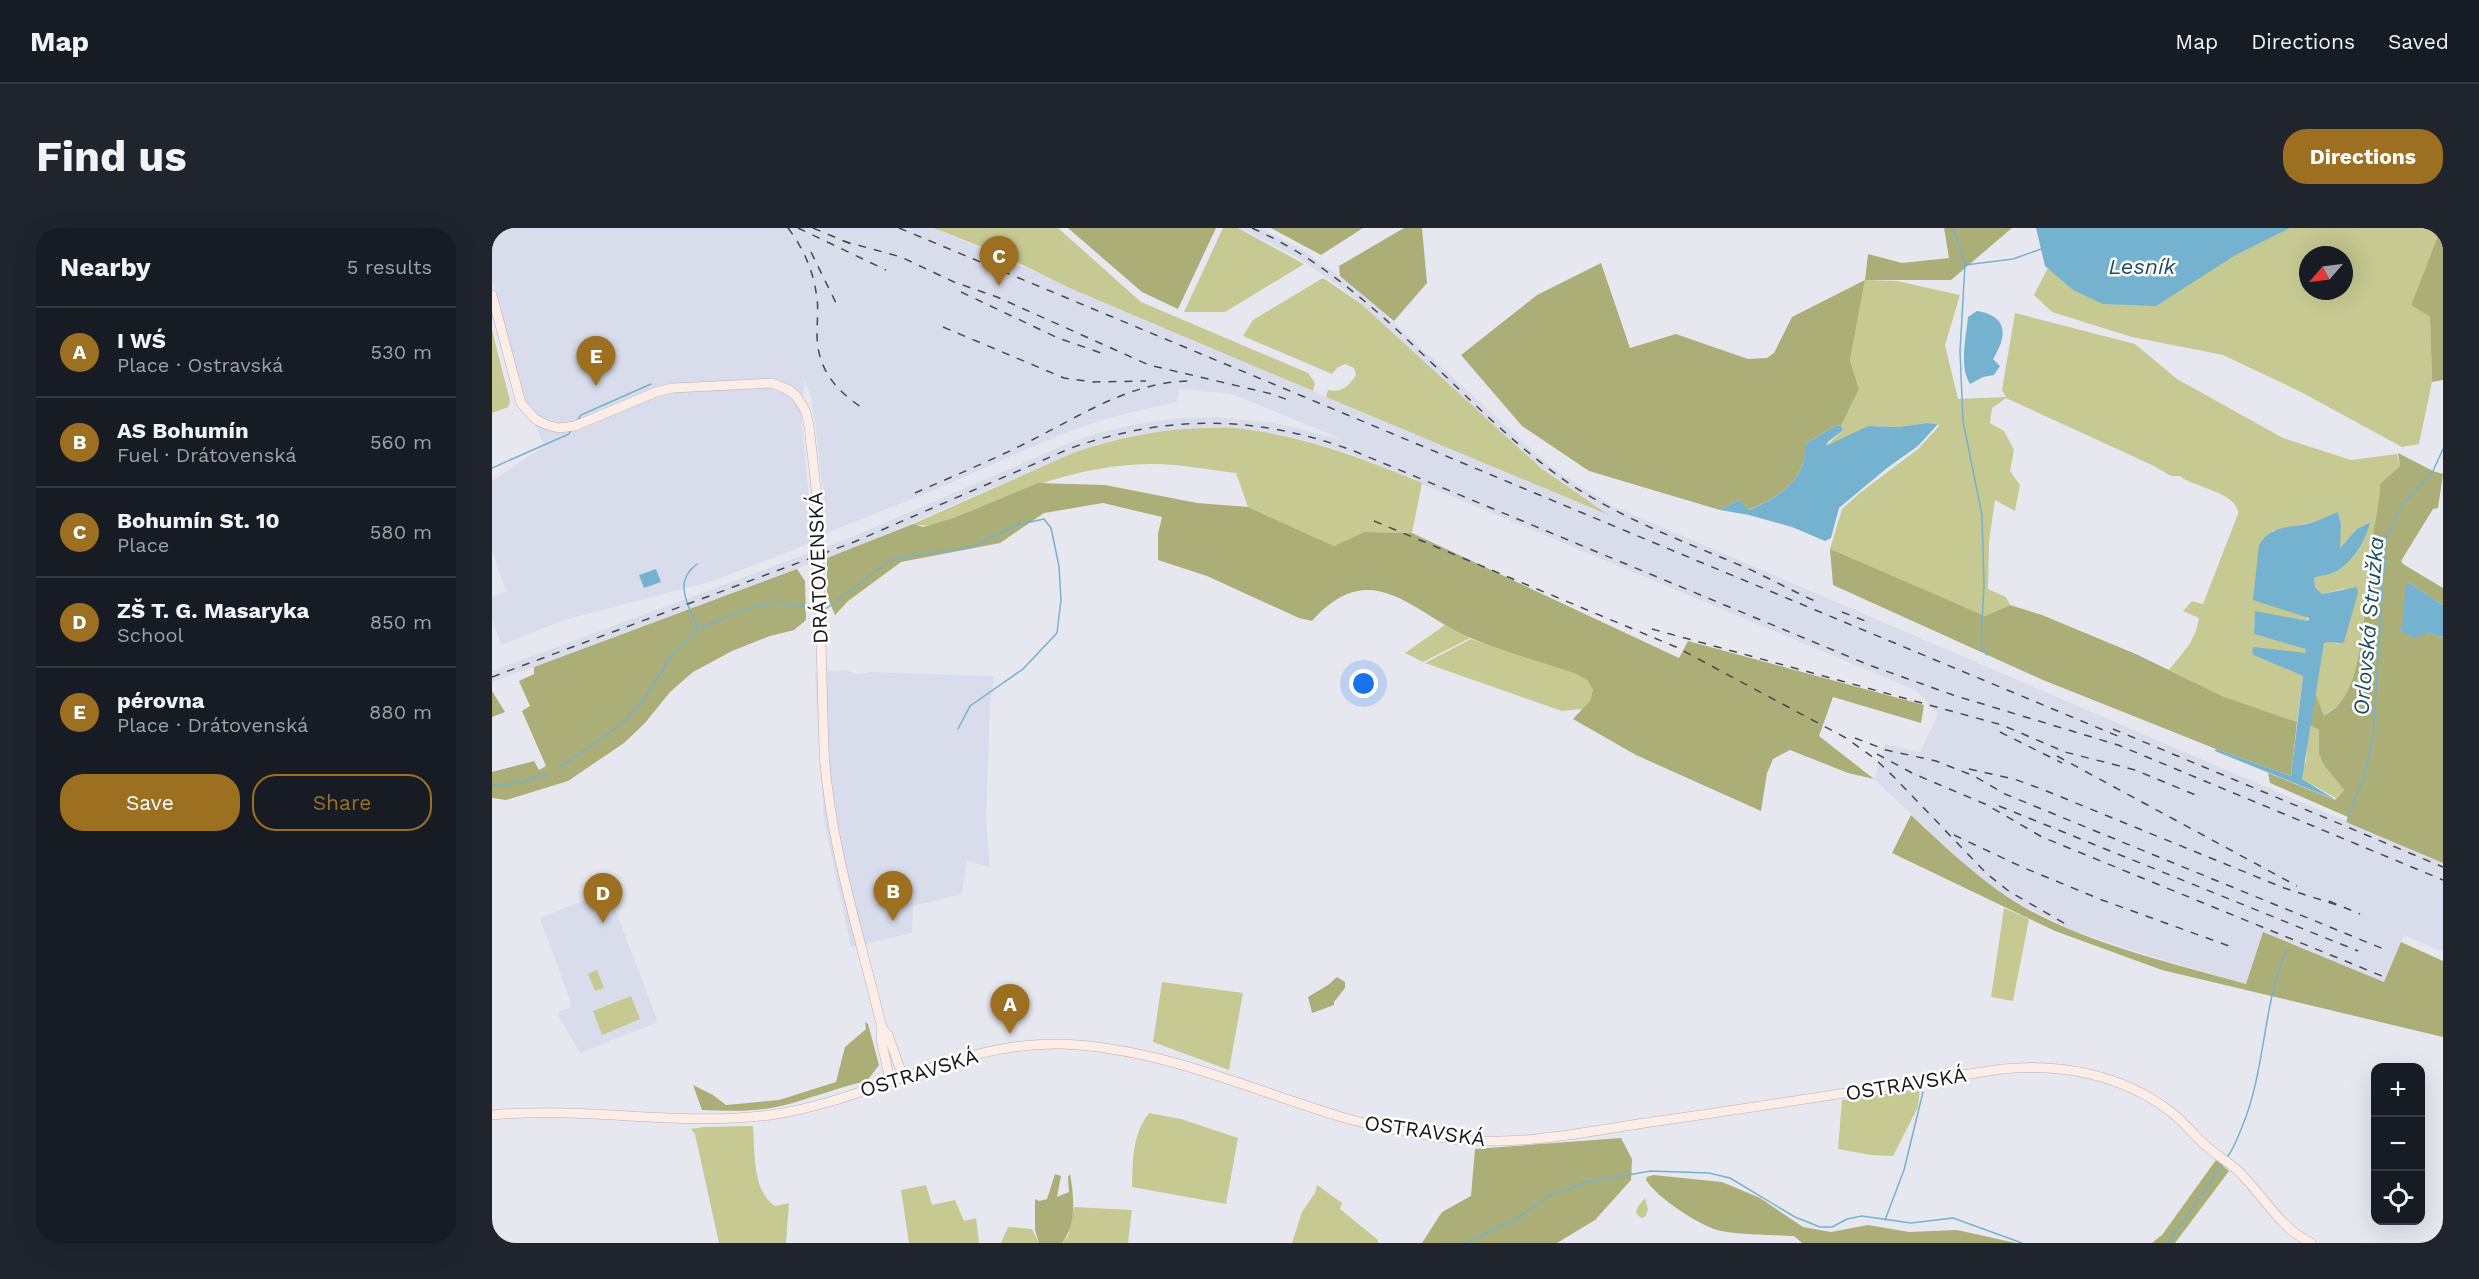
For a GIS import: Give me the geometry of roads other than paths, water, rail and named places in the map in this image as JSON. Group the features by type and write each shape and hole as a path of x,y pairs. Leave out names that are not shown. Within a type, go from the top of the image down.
{"main road":[{"name":"DRÁTOVENSKÁ","path":"492,295 519,397 524,408 535,419 547,425 569,427 582,424 673,387 772,383 794,393 806,412 813,455 819,538 824,751 831,816 835,844 882,1028 881,1039 890,1081"},
{"name":"DRÁTOVENSKÁ","path":"882,1028 888,1035 903,1077"},
{"name":"OSTRAVSKÁ","path":"492,1115 544,1112 697,1118 770,1115 810,1106 990,1050 1059,1044 1127,1050 1192,1067 1356,1121 1431,1136 1483,1142 1525,1140 1577,1133 2003,1069 2055,1068 2107,1078 2150,1098 2172,1113 2254,1188 2282,1224 2311,1243"}],"water":[{"name":"Lesník","path":"2036,228 2290,228 2234,256 2156,306 2103,304 2073,290 2045,266"},
{"path":"1977,311 1995,318 2000,323 2003,335 1993,359 2000,366 1994,375 1983,377 1970,384 1965,369 1965,343 1968,317"},
{"path":"1927,423 1938,424 1918,446 1887,468 1839,508 1831,538 1825,541 1792,527 1720,510 1739,500 1749,510 1765,503 1787,488 1803,463 1807,443 1836,425 1841,426 1843,430 1826,446 1868,426 1898,427"},
{"path":"2338,512 2341,524 2340,548 2357,529 2370,522 2366,536 2349,562 2335,572 2314,578 2315,587 2322,594 2357,587 2358,593 2344,642 2324,643 2302,779 2336,800 2215,751 2216,749 2291,776 2303,676 2253,655 2252,650 2254,647 2305,653 2306,649 2254,634 2255,611 2308,621 2309,618 2253,600 2259,545 2268,534 2274,531 2310,523"},
{"path":"656,569 661,582 644,588 639,575"},
{"path":"2408,582 2443,605 2443,637 2428,633 2413,638 2400,630"}],"waterway":[{"path":"1953,228 1965,264"},
{"path":"1987,655 1981,645 1984,585 1982,515 1963,421 1960,351 1965,265 2013,259 2041,249"},
{"path":"577,421 581,415 651,384"},
{"path":"492,468 569,434 571,430"},
{"name":"Orlovská Stružka","path":"2348,817 2365,774 2373,737 2386,538 2402,506 2433,471 2443,449"},
{"path":"823,608 827,608 893,558 973,547 1016,525 1044,519 1051,528 1059,566 1061,600 1057,633 1023,669 970,706 958,729"},
{"path":"559,768 623,723 645,698 672,655 698,629 687,603 684,586 689,571 697,564"},
{"path":"698,629 737,613 768,604 778,603 815,609"},
{"path":"492,785 520,783 550,773"},
{"name":"Orlovská Stružka","path":"2228,1156 2250,1105 2273,992 2287,949"},
{"path":"1885,1220 1904,1170 1923,1092"},
{"name":"Orlovská Stružka","path":"2168,1243 2224,1162"},
{"name":"Orlovská Stružka","path":"1466,1243 1516,1219 1549,1196 1587,1182 1651,1171 1709,1173 1730,1178 1795,1217 1820,1227 1832,1227 1847,1219 1862,1216 1911,1223 1953,1218 2022,1243"}],"railway":[{"path":"788,228 802,250 815,284 818,347 824,368 837,387 864,409"},
{"path":"798,228 886,270"},
{"path":"813,228 851,244"},
{"path":"899,228 2120,737"},
{"path":"1252,228 1294,250 1333,276 1405,337 1508,435 1567,482 1590,497 1639,522 1752,570 1820,603"},
{"path":"843,241 901,257 1149,365 1272,394 1291,401"},
{"path":"811,252 836,303"},
{"path":"961,292 1058,338 1104,354"},
{"path":"943,327 1064,378 1093,382 1146,381"},
{"path":"915,493 1010,451 1125,394 1147,387 1191,381"},
{"path":"492,677 854,542 1071,448 1143,429 1213,423 1248,425 1318,439 1354,451 1869,665 1953,695 2118,745 2443,880"},
{"path":"1374,521 1676,647 1846,738 1874,758 1894,777 1987,874 2010,892 2071,927"},
{"path":"1842,612 1868,622"},
{"path":"1652,629 2002,725 2065,752 2135,770 2198,796"},
{"path":"2113,729 2443,867"},
{"path":"2000,732 2062,763"},
{"path":"1855,738 1886,750 1936,761 1974,776 2005,794 2386,950"},
{"path":"1877,754 1914,774 1985,804 2042,837 2382,976"},
{"path":"2057,756 2297,886"},
{"path":"1969,769 2014,779 2044,790 2284,888 2337,905"},
{"path":"1999,806 2358,951"},
{"path":"1954,835 2022,867 2102,900 2229,946"},
{"path":"2329,901 2360,914"}],"place":[{"name":"Bohumín St. 10","path":"999,286"},
{"name":"pérovna","path":"596,386"},
{"name":"AS Bohumín","path":"893,921"},
{"name":"ZŠ T. G. Masaryka","path":"603,923"},
{"name":"I WŚ","path":"1010,1034"}]}
